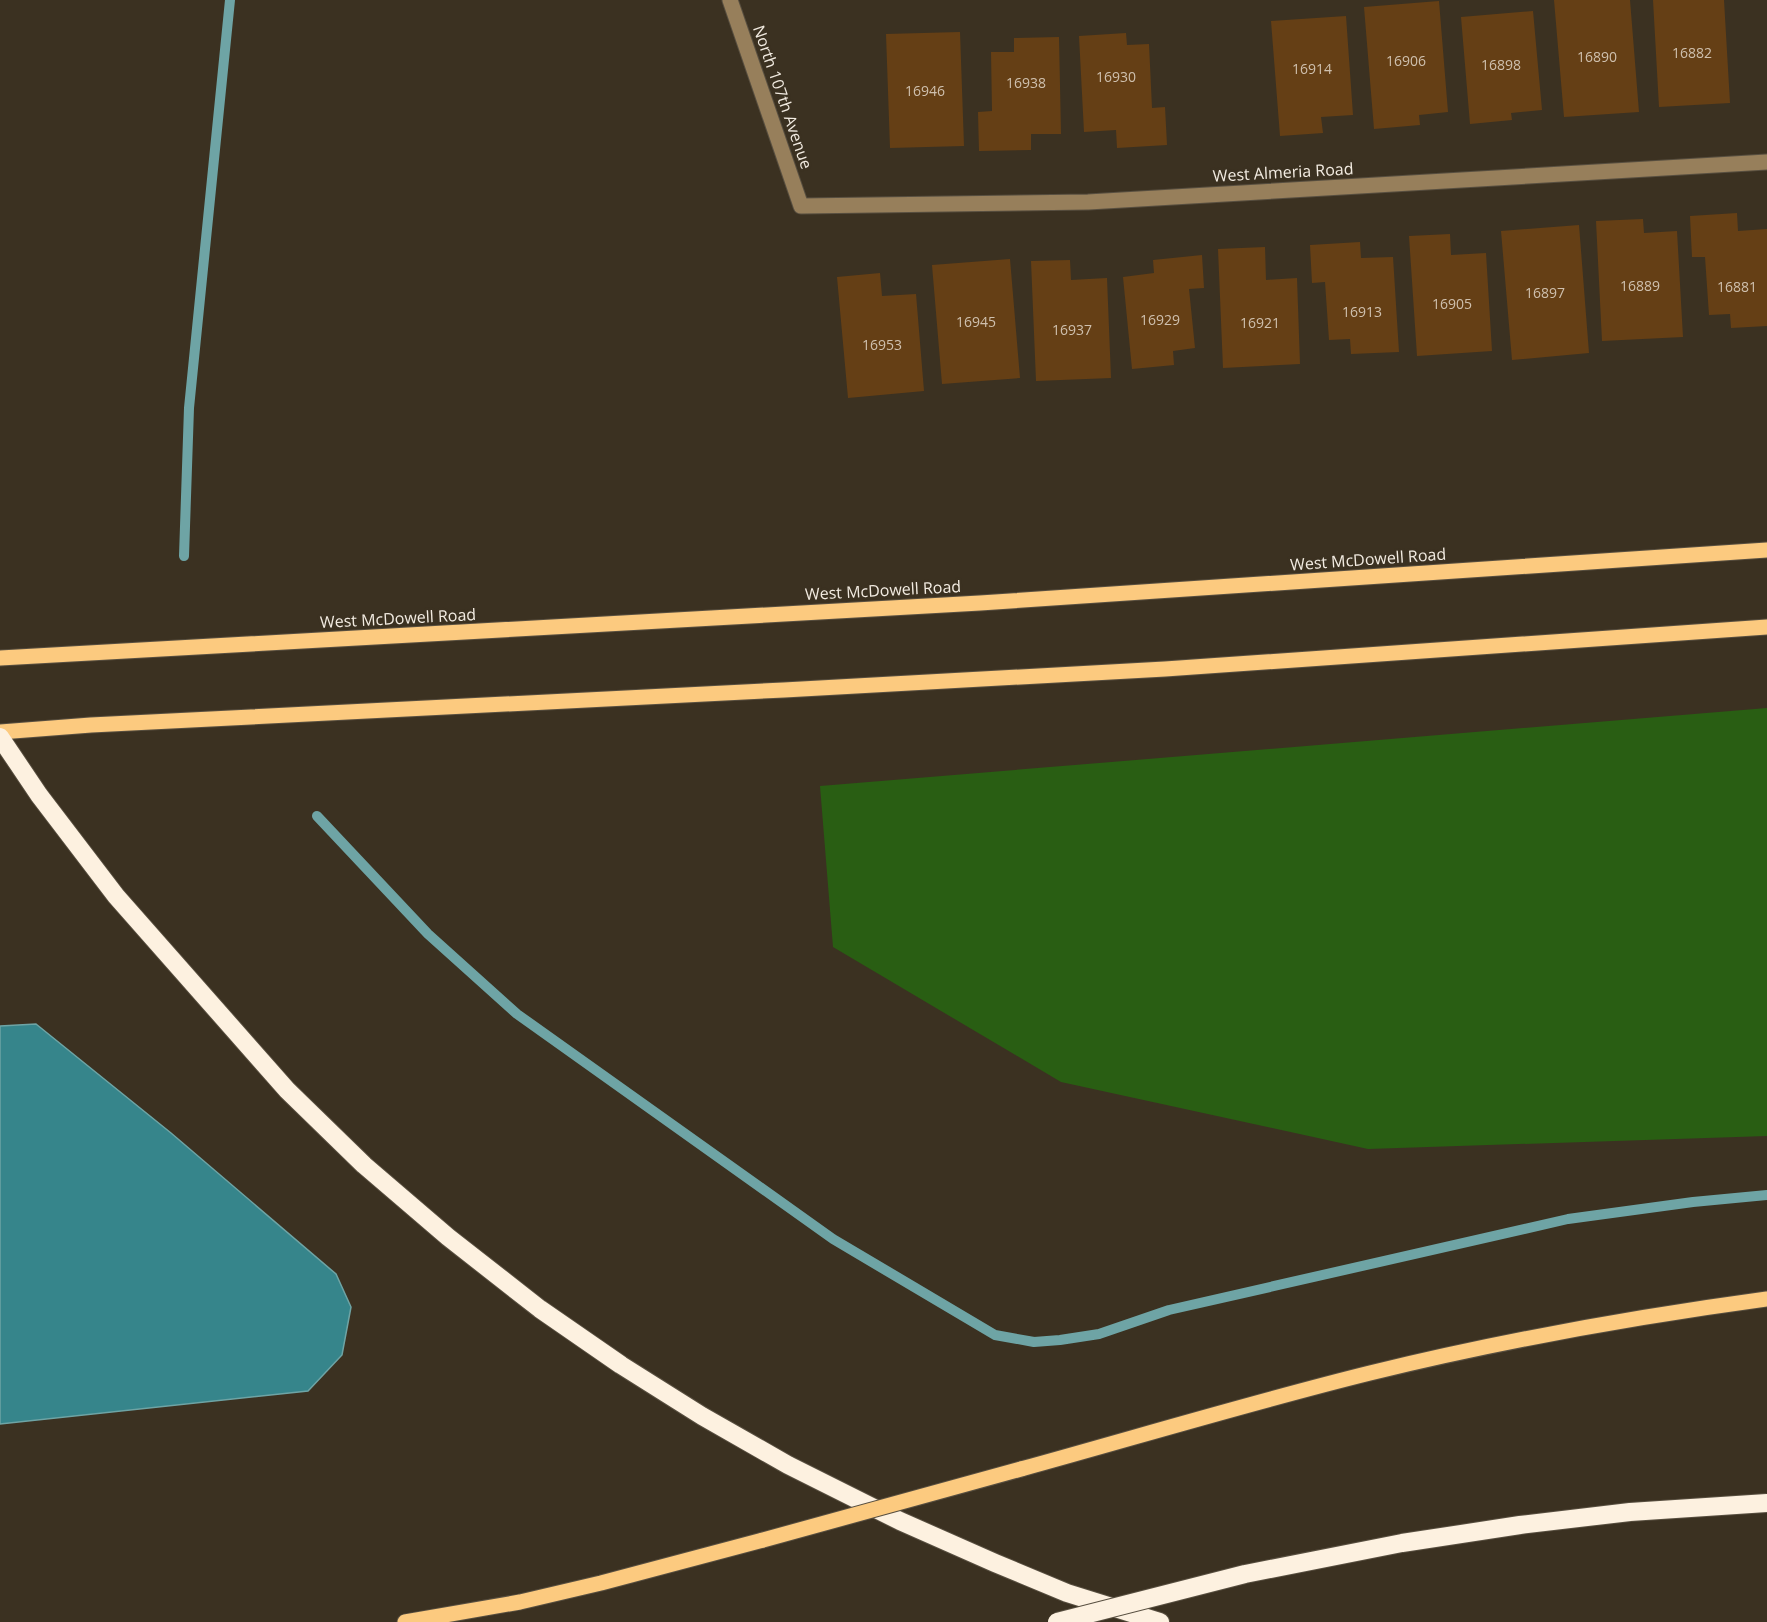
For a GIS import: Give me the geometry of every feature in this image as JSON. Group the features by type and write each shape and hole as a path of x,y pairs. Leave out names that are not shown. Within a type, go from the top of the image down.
{"highway":[{"path":"0,737 39,795 116,896 287,1090 364,1165 448,1237 540,1309 621,1365 702,1416 788,1465 900,1521 995,1563 1067,1593 1160,1622"},
{"path":"1057,1622 1245,1574 1402,1543 1520,1525 1630,1512 1767,1503"}],"main road":[{"name":"West McDowell Road","path":"0,658 980,603 1767,550"},
{"path":"0,732 91,725 1165,669 1767,627"},
{"path":"405,1622 520,1602 601,1583 1371,1373 1493,1346 1670,1312 1767,1299"}],"street":[{"name":"North 107th Avenue","path":"730,0 801,206"},
{"name":"West Almeria Road","path":"801,206 1088,202 1767,162"}],"green space":[{"path":"1767,708 1767,1136 1368,1149 1061,1082 833,947 820,786"}],"water":[{"path":"36,1024 171,1133 336,1274 351,1307 342,1355 308,1391 0,1424 0,1026"}],"building":[{"path":"1554,0 1630,0 1639,112 1564,117"},
{"path":"1653,0 1724,0 1730,103 1659,107"},
{"path":"1439,1 1448,112 1419,115 1420,125 1374,129 1364,7"},
{"path":"1533,11 1542,110 1511,113 1512,120 1470,124 1461,17"},
{"path":"1346,16 1353,115 1321,117 1323,133 1280,136 1271,21"},
{"path":"960,32 964,146 890,148 886,34"},
{"path":"1126,33 1127,45 1149,44 1152,108 1165,107 1167,145 1117,148 1116,130 1084,132 1079,36"},
{"path":"1059,37 1061,134 1031,134 1031,150 979,151 978,112 992,111 991,52 1014,52 1014,38"},
{"path":"1737,213 1738,231 1767,229 1767,326 1731,328 1730,314 1709,315 1705,257 1692,257 1690,216"},
{"path":"1643,219 1644,233 1677,231 1683,337 1602,341 1596,221"},
{"path":"1579,225 1589,353 1512,360 1501,231"},
{"path":"1450,234 1451,255 1486,253 1492,351 1417,356 1409,236"},
{"path":"1360,242 1361,258 1393,257 1399,352 1351,354 1350,339 1329,340 1325,282 1312,283 1310,245"},
{"path":"1265,247 1266,280 1297,278 1300,364 1223,368 1218,249"},
{"path":"1202,255 1204,288 1189,289 1195,348 1173,351 1174,365 1132,369 1123,277 1154,273 1153,260"},
{"path":"1010,259 1020,378 942,384 932,265"},
{"path":"1070,260 1071,280 1107,278 1111,378 1036,381 1031,261"},
{"path":"880,273 882,296 916,294 924,391 848,398 837,277"}],"waterway":[{"path":"184,556 189,408 230,0"},
{"path":"317,816 428,934 517,1014 833,1239 995,1335 1034,1342 1099,1334 1169,1310 1568,1219 1693,1202 1767,1195"}]}
